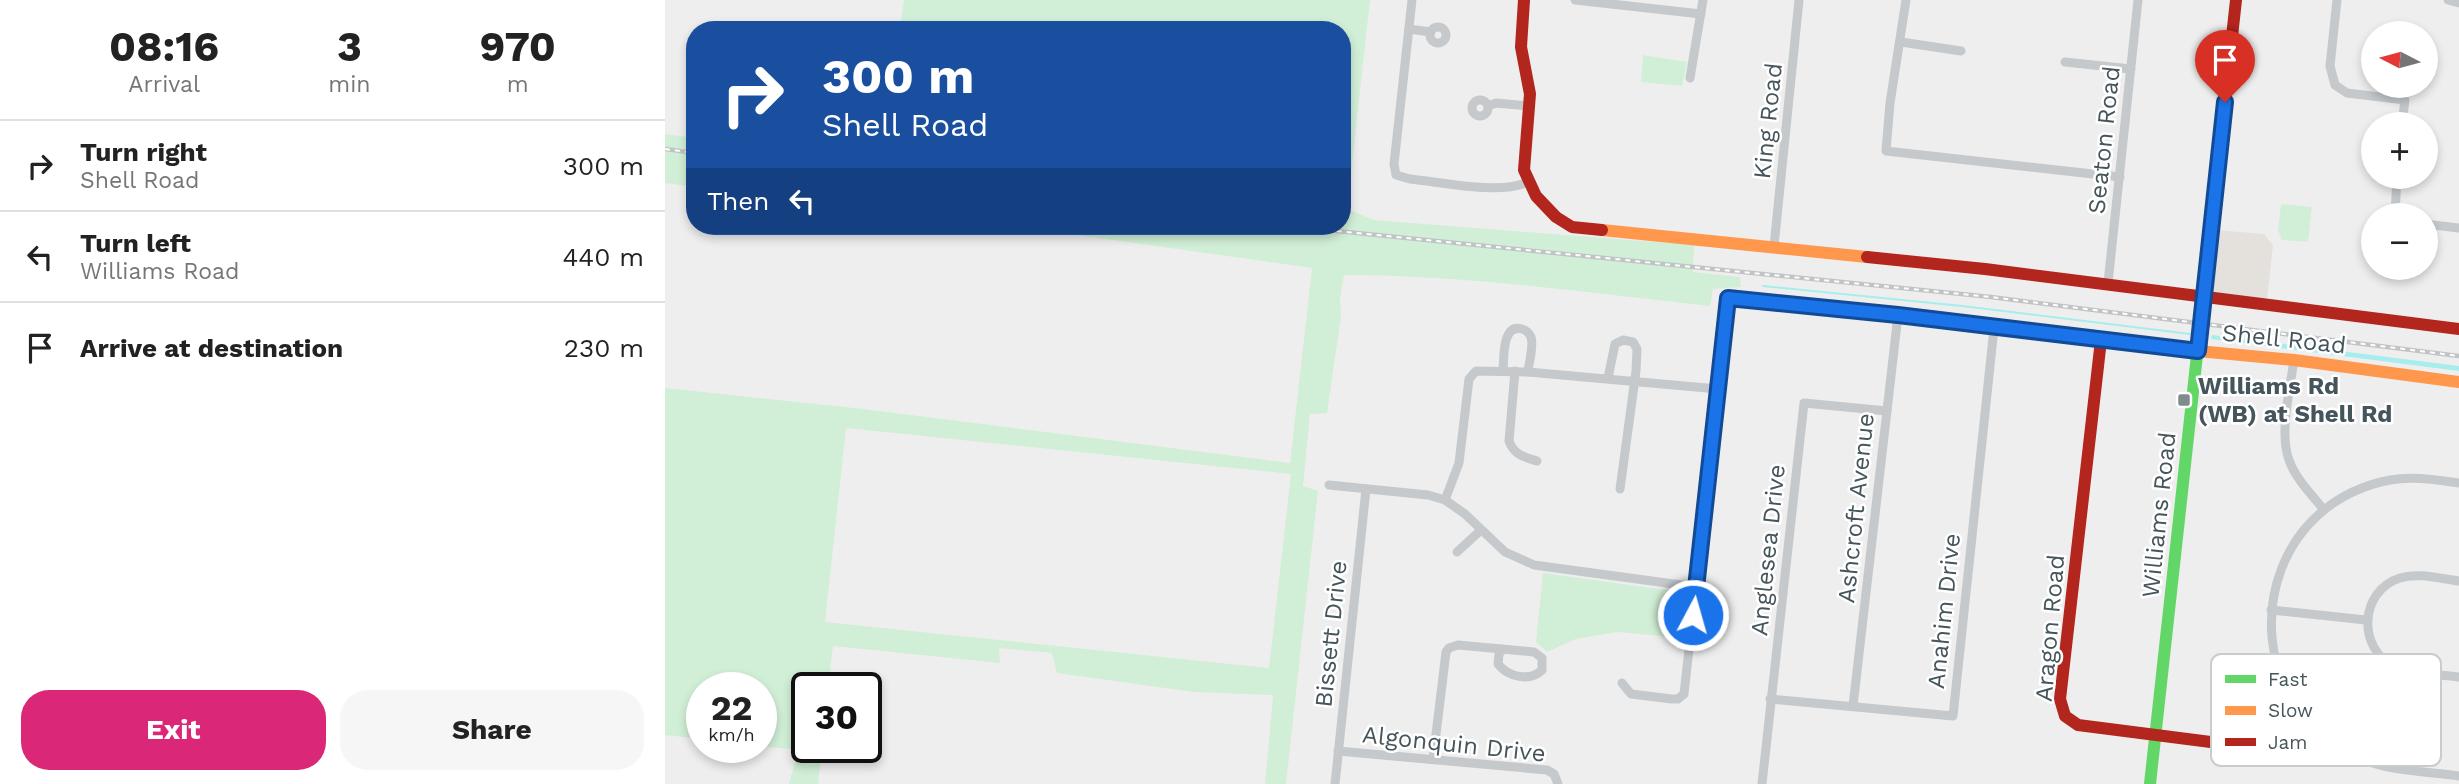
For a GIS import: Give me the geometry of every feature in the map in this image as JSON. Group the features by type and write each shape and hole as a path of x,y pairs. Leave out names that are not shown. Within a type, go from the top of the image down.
{"street":[{"path":"1412,0 1394,164 1396,175 1410,179 1497,188 1528,182 1524,163 1529,81 1521,47 1524,0"},
{"path":"1575,0 1701,14"},
{"path":"1691,78 1703,0"},
{"name":"King Road","path":"1774,247 1799,0"},
{"path":"1906,0 1890,103 1886,150 2120,177"},
{"name":"Seaton Road","path":"2108,283 2138,0"},
{"name":"Williams Road","path":"2150,784 2236,0"},
{"path":"2337,0 2330,66 2335,85 2347,93 2405,100 2404,112"},
{"path":"2448,0 2459,4"},
{"path":"1409,29 1431,32"},
{"path":"1901,43 1961,51"},
{"path":"2065,62 2131,69"},
{"path":"1488,106 1496,103 1529,106"},
{"name":"Shell Road","path":"1528,182 1550,212 1571,226 2108,283 2459,329"},
{"path":"2438,226 2459,228"},
{"name":"Shell Road","path":"1718,389 1728,298 2294,360 2459,382"},
{"name":"Ashcroft Avenue","path":"1853,706 1898,315"},
{"name":"Anahim Drive","path":"1770,699 1952,716 1994,328"},
{"path":"1503,370 1507,337 1518,329 1526,331 1531,337 1528,372"},
{"name":"Aragon Road","path":"2101,340 2060,699 2065,716 2078,725 2211,742"},
{"path":"1608,378 1612,348 1617,341 1633,342 1637,349 1620,489"},
{"path":"2294,360 2285,446 2297,475 2324,510"},
{"path":"1445,500 1458,463 1469,379 1474,372 1481,369 1718,389 1685,690 1682,697 1672,699 1631,694 1622,683"},
{"path":"1515,371 1509,441 1520,456 1537,461"},
{"name":"Anglesea Drive","path":"1762,784 1804,404 1887,411"},
{"path":"2274,654 2270,632 2275,585 2289,551 2324,510 2358,490 2391,480 2416,478 2459,483"},
{"path":"1329,485 1428,495 1445,500 1465,514 1505,552 1534,565 1696,587"},
{"name":"Bissett Drive","path":"1335,784 1366,489"},
{"path":"1457,552 1481,530"},
{"path":"2379,654 2368,633 2366,620 2379,592 2397,579 2414,576 2459,581"},
{"path":"2271,610 2366,620"},
{"path":"1433,759 1446,652 1458,645 1503,649 1537,653 1544,661 1542,670 1529,677 1508,674 1498,664 1499,654 1503,649"},
{"path":"2441,674 2459,677"},
{"name":"Algonquin Drive","path":"1338,751 1546,770 1555,774 1558,784"},
{"path":"2395,766 2459,776"}],"shaded area":[{"path":"2216,230 2264,234 2273,245 2267,299 2208,292"}],"green space":[{"path":"904,0 1370,0 1351,173 1351,21 901,21"},
{"path":"1643,55 1687,62 1682,86 1641,82"},
{"path":"665,134 686,137 686,186 665,183"},
{"path":"2281,204 2312,207 2308,242 2282,240 2278,231"},
{"path":"1351,211 1374,220 1694,245 1693,272 1740,277 1741,287 1713,289 1710,306 1482,281 1344,275 1327,413 1310,414 1303,486 1318,491 1286,784 1265,784 1273,695 1194,692 1057,673 1052,653 999,648 1000,663 833,646 830,672 791,672 791,749 777,748 777,672 686,672 686,737 665,735 665,388 863,409 1290,463 1312,268 1078,235 1351,235","holes":["846,428 1291,474 1269,668 825,622"]},
{"path":"1543,573 1688,593 1683,638 1617,632 1576,639 1547,652 1536,642"},
{"path":"795,763 820,763 818,784 789,784"}],"water":[{"path":"2212,335 2459,366 2459,371 2211,339"}],"waterway":[{"path":"1763,286 1962,306 2190,334"}],"railway":[{"path":"665,149 686,152"},
{"path":"1351,232 1991,297 2459,356"}],"traffic: fast":[{"path":"2150,784 2206,273"}],"traffic: slow":[{"path":"1602,230 1867,257"},
{"path":"2198,351 2294,360 2459,382"}],"traffic: jam":[{"path":"1524,0 1521,47 1530,94 1524,170 1536,196 1556,217 1572,227 1602,230"},
{"path":"2206,273 2236,0"},
{"path":"1867,257 1985,269 2459,329"},
{"path":"2101,340 2060,699 2065,716 2078,725 2211,742"}],"place":[{"name":"Williams Rd (WB) at Shell Rd","path":"2184,400"}],"route":[{"path":"1693,615 1728,298 1898,315 2198,351 2225,102"}]}
